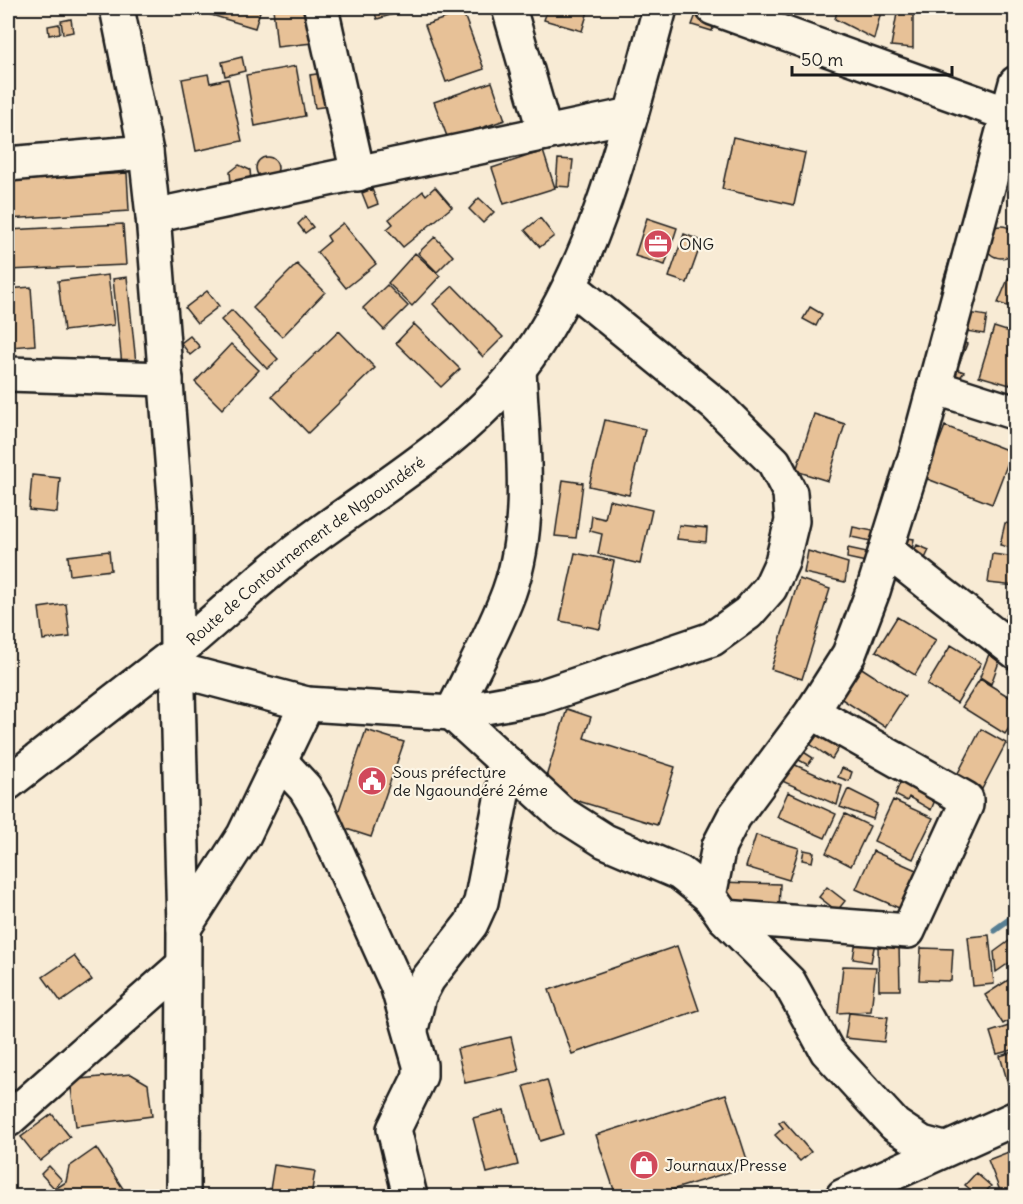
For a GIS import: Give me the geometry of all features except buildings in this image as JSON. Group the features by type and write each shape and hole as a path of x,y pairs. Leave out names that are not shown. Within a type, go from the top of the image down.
{"street":[{"path":"117,8 146,152 176,511 184,928 181,1195"},
{"path":"321,8 358,174"},
{"path":"509,8 544,134"},
{"name":"Route de Contournement de Ngaoundéré","path":"8,783 178,661 300,547 452,438 519,369 571,287 631,115 660,8"},
{"path":"713,8 1011,115"},
{"path":"717,907 719,846 734,818 812,712 849,654 886,550 934,387 1011,115 1016,83"},
{"path":"153,216 631,115"},
{"path":"8,164 146,152"},
{"path":"178,661 308,704 452,713 540,697 712,639 748,613 770,588 782,562 792,521 790,493 774,462 716,405 571,287"},
{"path":"452,713 509,592 521,545 524,495 519,369"},
{"path":"8,374 166,379"},
{"path":"934,387 1016,413"},
{"path":"886,550 1016,652"},
{"path":"184,928 244,835 308,704"},
{"path":"717,907 908,932 966,805 966,799 812,712"},
{"path":"452,713 561,813 605,841 680,873 717,907 789,982 827,1051 895,1125 922,1143 945,1149"},
{"path":"280,761 305,788 317,808 397,985 411,1029 420,1065 420,1076 394,1129 410,1197"},
{"path":"411,1029 419,996 428,979 471,924 481,902 508,764"},
{"path":"680,873 719,846"},
{"path":"8,1120 182,966"},
{"path":"843,1197 1016,1118"}],"waterway":[{"path":"995,930 1016,915"}],"place":[{"name":"ONG","path":"658,244"},
{"name":"Sous préfecture de Ngaoundéré 2éme","path":"372,781"},
{"name":"Journaux/Presse","path":"644,1165"}]}
